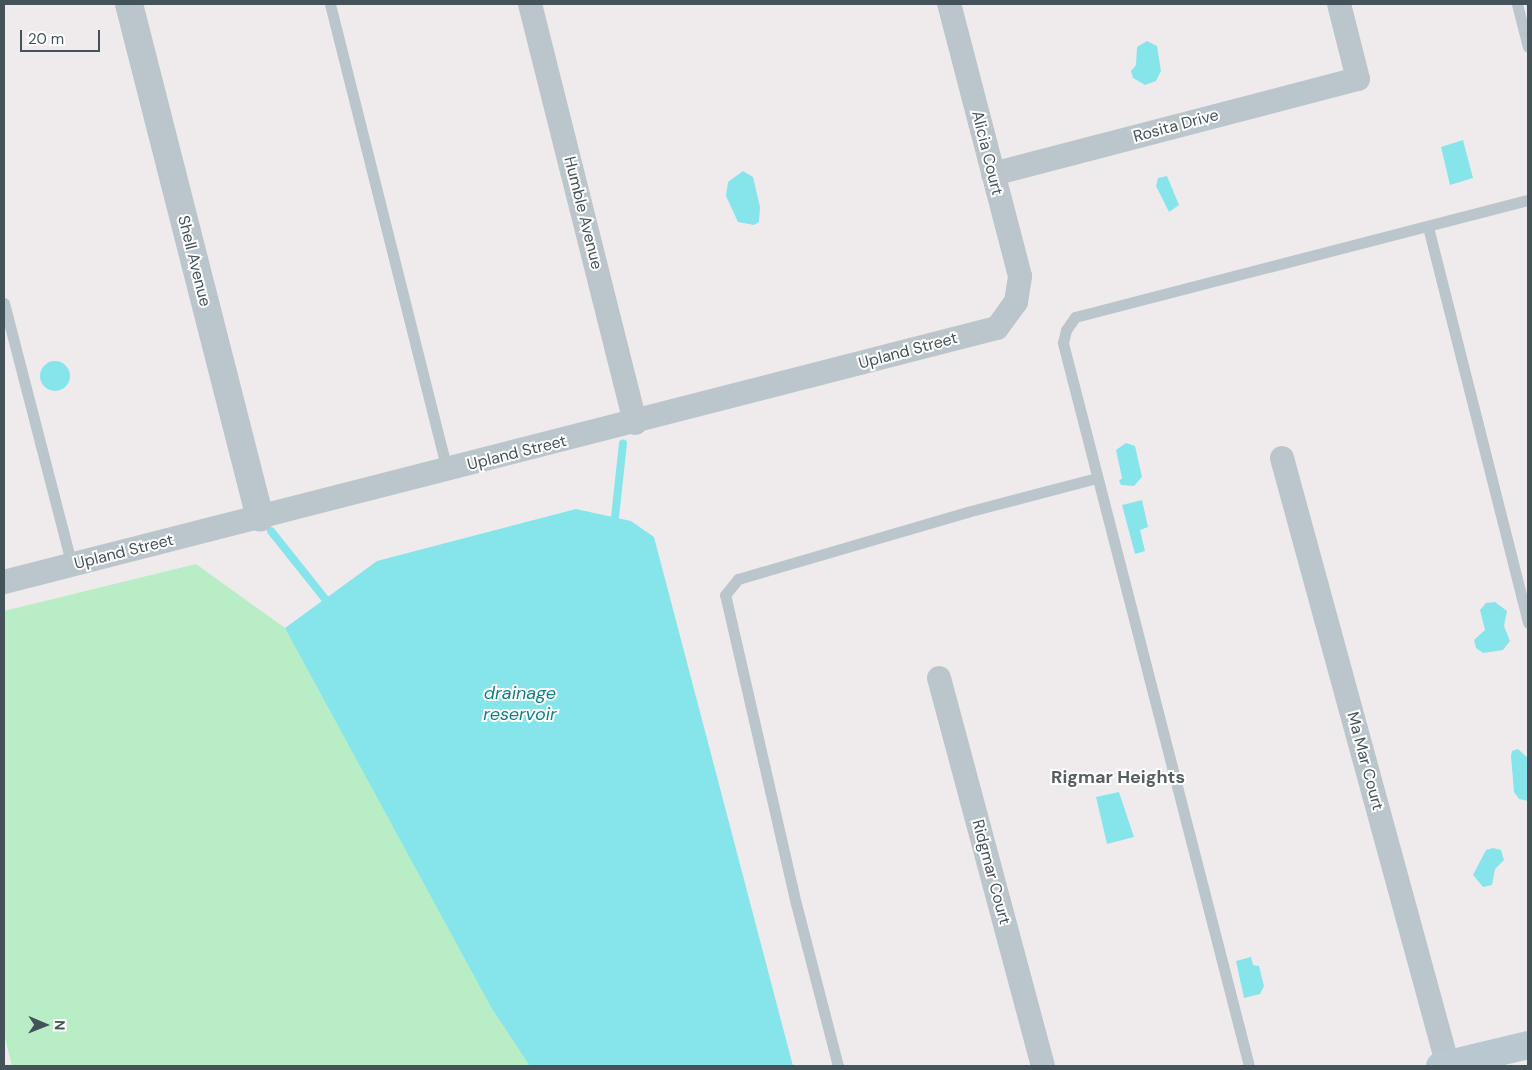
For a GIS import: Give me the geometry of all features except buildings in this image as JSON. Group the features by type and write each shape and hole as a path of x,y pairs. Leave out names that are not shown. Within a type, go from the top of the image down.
{"main road":[{"path":"1445,1066 1528,1045"}],"street":[{"name":"Shell Avenue","path":"128,4 260,518"},
{"name":"Humble Avenue","path":"530,4 635,423"},
{"name":"Alicia Court","path":"949,4 1020,276 1016,302"},
{"name":"Rosita Drive","path":"993,174 1358,79 1339,4"},
{"name":"Upland Street","path":"4,582 448,471 997,328 1016,302"},
{"name":"Ma Mar Court","path":"1282,458 1445,1066"},
{"name":"Ridgmar Court","path":"939,678 1043,1066"}],"lane":[{"path":"330,4 448,471"},
{"path":"1517,4 1528,47"},
{"path":"1249,1066 1063,343 1066,330 1075,317 1528,200"},
{"path":"1428,227 1528,624"},
{"path":"4,303 72,565"},
{"path":"838,1066 796,904 725,595 738,579 967,512 1097,478"}],"green space":[{"path":"196,564 285,628 538,1066 12,1066 4,1034 4,611"}],"water":[{"path":"1147,41 1157,46 1161,71 1156,81 1145,85 1133,78 1131,71 1136,65 1137,47"},
{"path":"1463,140 1473,178 1450,185 1441,147"},
{"path":"743,171 753,177 760,207 759,222 754,225 738,222 726,196 728,182"},
{"path":"1167,176 1179,205 1169,212 1156,186 1158,178"},
{"path":"55,361 61,362 69,370 69,382 61,390 55,391 49,390 41,382 40,376 41,370 49,362"},
{"path":"1126,443 1135,446 1142,477 1134,486 1121,485 1119,481 1122,478 1116,450"},
{"path":"1142,500 1148,527 1140,530 1145,551 1135,554 1122,505"},
{"name":"drainage reservoir","path":"576,509 631,521 654,537 793,1066 530,1066 491,1007 285,628 377,561"},
{"path":"1495,602 1507,611 1504,626 1510,641 1503,650 1483,653 1476,648 1474,640 1485,630 1480,610 1486,603"},
{"path":"1518,749 1528,758 1528,801 1519,799 1514,792 1511,756 1512,751"},
{"path":"1119,792 1134,837 1107,844 1096,797"},
{"path":"1493,848 1501,850 1504,860 1495,869 1492,885 1483,887 1473,875 1486,850"},
{"path":"1251,957 1253,965 1259,966 1264,986 1260,994 1244,998 1236,961"}],"waterway":[{"path":"615,517 623,443"},
{"path":"271,531 325,599"}],"district":[{"name":"Rigmar Heights","path":"1118,777"}]}
